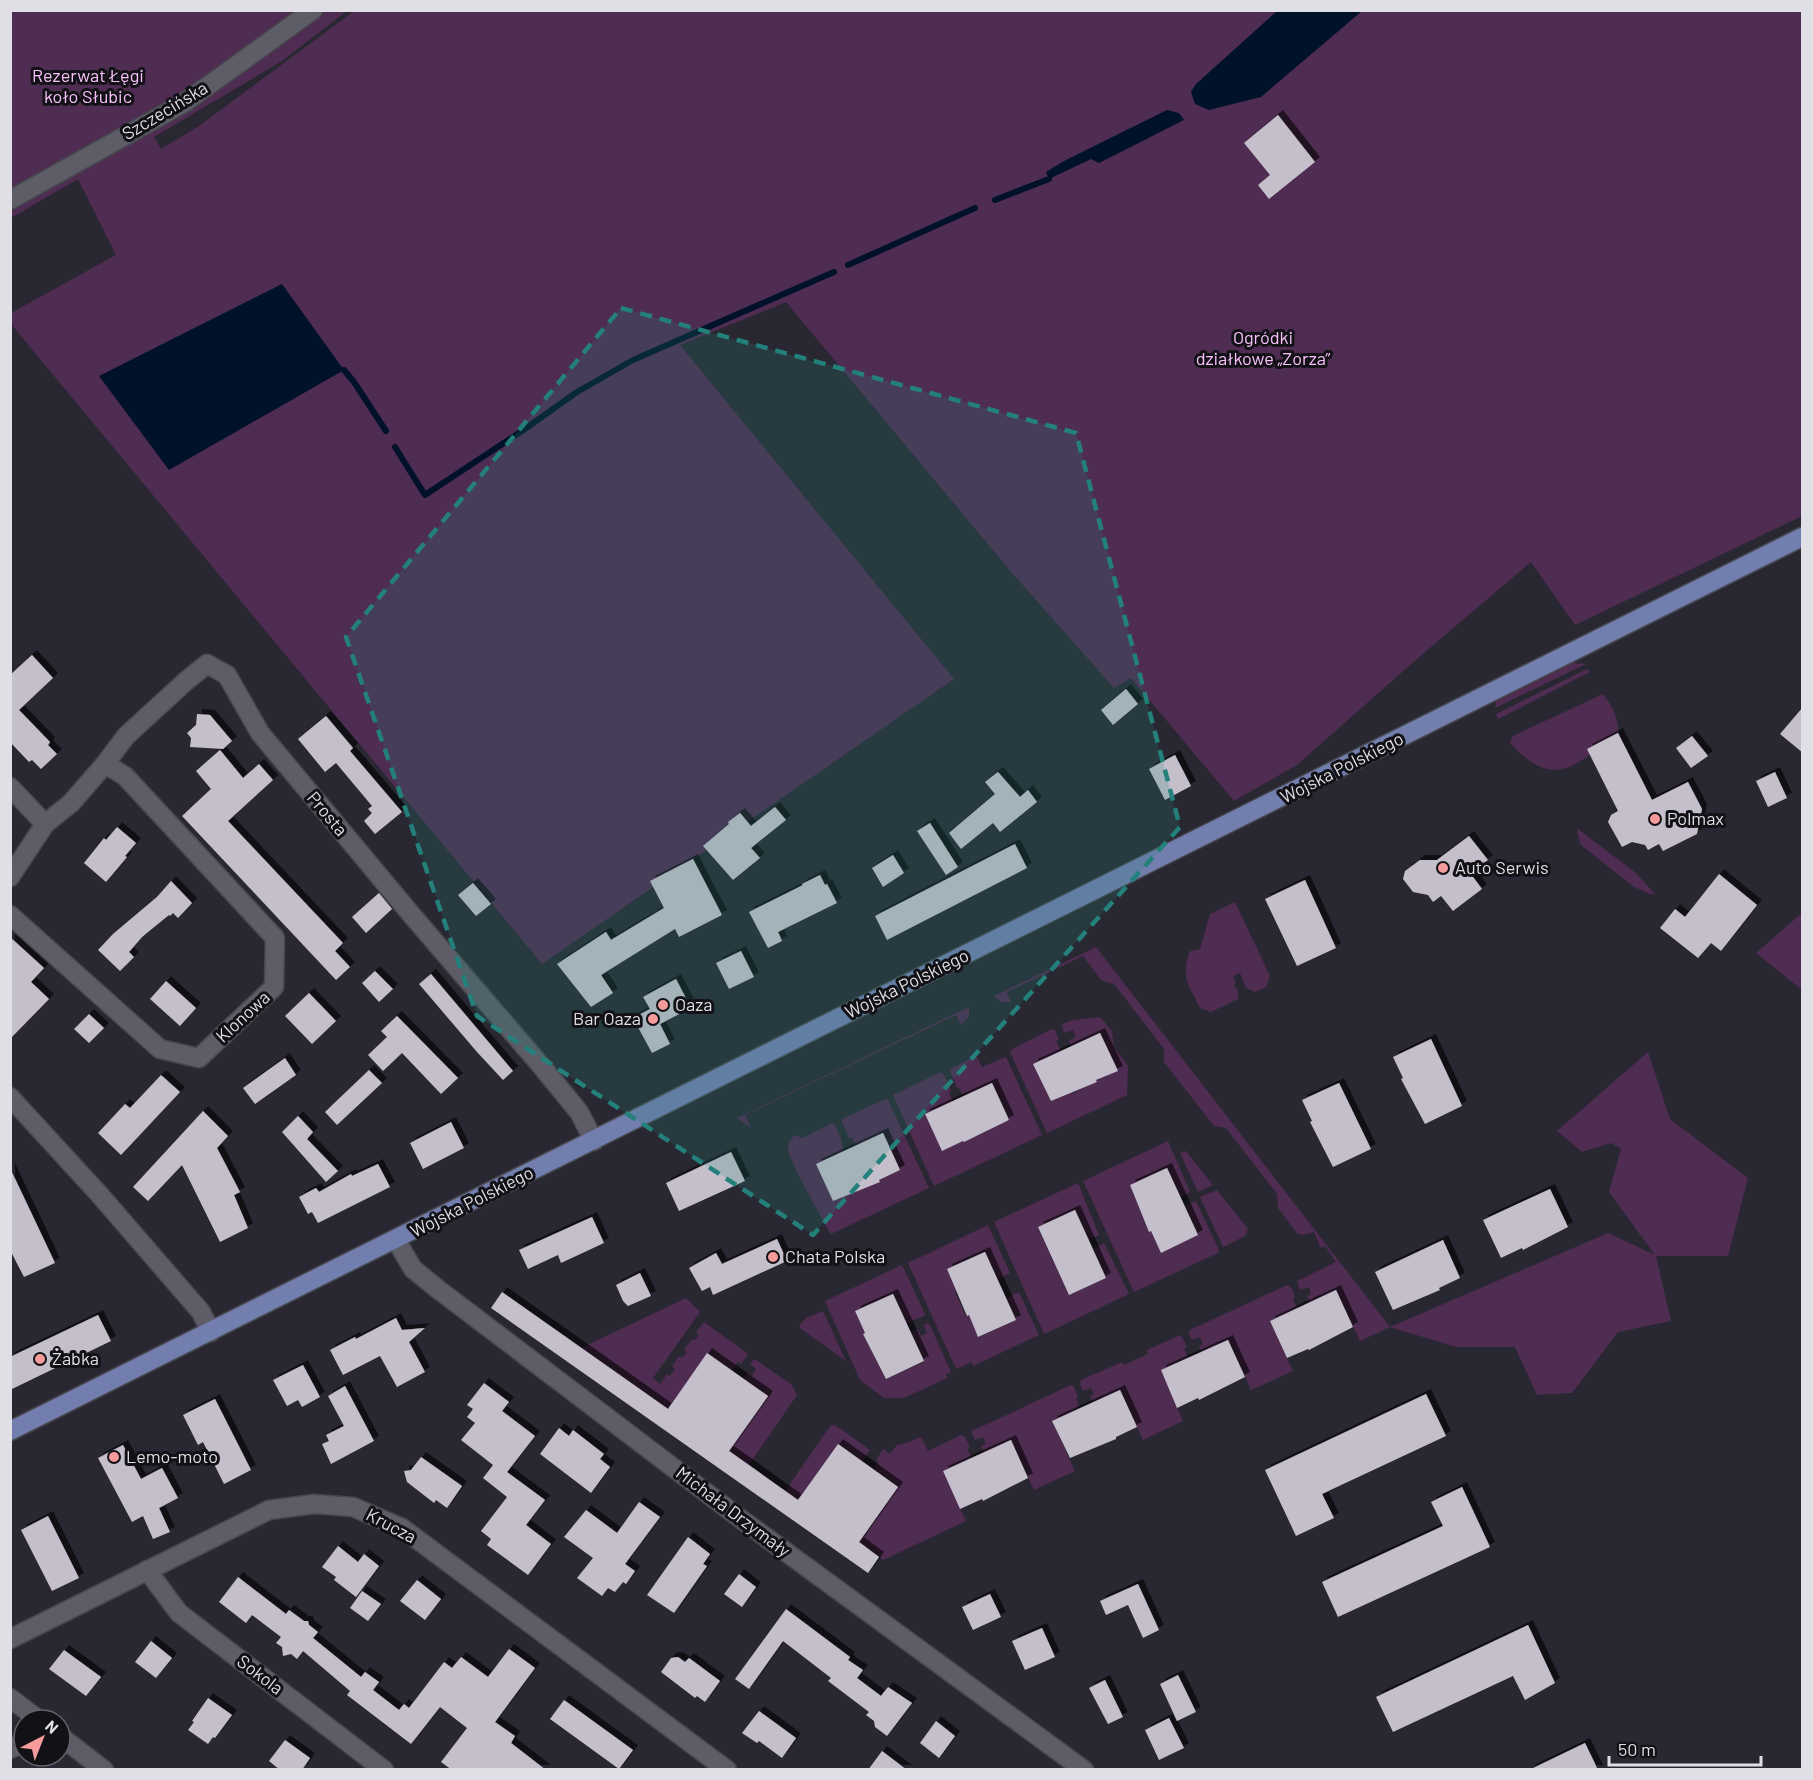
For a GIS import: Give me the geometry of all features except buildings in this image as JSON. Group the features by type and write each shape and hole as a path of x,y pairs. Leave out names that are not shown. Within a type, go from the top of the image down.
{"main road":[{"name":"Wojska Polskiego","path":"10,1431 1803,537"}],"street":[{"name":"Szczecińska","path":"10,200 184,103 313,10"},
{"name":"Prosta","path":"45,824 71,803 126,736 186,681 207,664 227,675 260,733 543,1068 579,1112 594,1141"},
{"name":"Klonowa","path":"10,915 160,1049 199,1058 274,987 275,938 125,776 105,764"},
{"path":"10,787 45,824 10,877"},
{"path":"10,1096 201,1312 211,1332"},
{"name":"Michała Drzymały","path":"396,1240 413,1269 440,1290 745,1522 1073,1766"},
{"name":"Krucza","path":"10,1639 269,1510 314,1504 353,1507 402,1528 727,1770"},
{"name":"Sokola","path":"147,1570 179,1613 384,1770"},
{"path":"10,1698 23,1708"},
{"path":"72,1745 104,1770"}],"highlighted area":[{"path":"621,308 1076,433 1180,827 813,1235 477,1016 346,637"}],"green space":[{"name":"Ogródki działkowe „Zorza”","path":"10,11 347,11 282,61 154,137 161,149 199,126 354,11 1802,11 1802,516 1575,625 1531,562 1297,765 1234,801 1131,678 1114,688 1012,573 786,302 680,345 954,679 542,964 11,324 11,313 116,255 78,179 11,218"},
{"path":"1572,663 1586,664 1495,708 1496,701"},
{"path":"1587,669 1590,672 1498,719 1496,714"},
{"path":"1603,694 1614,712 1618,733 1577,763 1552,770 1539,766 1526,758 1510,743 1513,736"},
{"path":"1578,829 1636,873 1655,894 1634,887 1581,845"},
{"path":"1235,902 1270,976 1266,987 1255,992 1246,988 1240,973 1233,976 1236,989 1238,988 1238,999 1211,1012 1200,1008 1189,987 1186,974 1187,960 1190,951 1200,949 1210,914"},
{"path":"1802,913 1802,990 1756,953"},
{"path":"1096,947 1390,1327 1360,1341 1336,1290 1310,1302 1307,1296 1311,1294 1309,1287 1300,1290 1297,1281 1336,1262 1325,1246 1321,1248 1314,1232 1302,1235 1297,1233 1278,1208 1277,1194 1226,1128 1214,1126 1164,1062 1164,1049 1115,985 1101,980 1083,956 1007,992 1011,1002 1001,1002 994,996"},
{"path":"969,1007 969,1017 961,1025 956,1015 745,1115 751,1128 737,1118"},
{"path":"1100,1017 1112,1031 1114,1047 1128,1066 1127,1095 1047,1133 1010,1052 1052,1029 1055,1030 1059,1039 1056,1041 1061,1051 1034,1064 1051,1101 1073,1093 1117,1070 1100,1033 1071,1046 1069,1041 1076,1037 1073,1030 1064,1033 1063,1024 1073,1020"},
{"path":"1648,1052 1670,1119 1748,1178 1728,1256 1656,1256 1671,1321 1618,1332 1572,1393 1537,1395 1515,1347 1456,1347 1390,1327 1608,1233 1655,1255 1609,1192 1621,1149 1611,1143 1582,1152 1557,1131"},
{"path":"976,1056 982,1067 1006,1057 1042,1135 934,1186 893,1095 941,1072 944,1074 953,1101 925,1114 942,1150 988,1131 1009,1120 992,1083 963,1096 950,1071"},
{"path":"887,1098 929,1188 831,1234 794,1164 788,1148 789,1142 794,1135 803,1138 832,1123 842,1141 844,1151 817,1164 855,1192 879,1182 900,1170 883,1134 856,1146 852,1138 849,1138 842,1119"},
{"path":"1168,1141 1190,1192 1181,1197 1167,1168 1130,1185 1149,1232 1151,1231 1161,1253 1198,1235 1185,1206 1196,1201 1219,1250 1218,1253 1134,1292 1083,1181"},
{"path":"1186,1151 1213,1185 1198,1192 1180,1153"},
{"path":"1078,1183 1099,1235 1089,1240 1075,1210 1038,1228 1069,1295 1106,1278 1093,1249 1104,1243 1129,1294 1044,1334 994,1222"},
{"path":"1217,1190 1248,1229 1245,1236 1223,1247 1200,1197"},
{"path":"988,1225 1010,1273 998,1279 985,1252 948,1269 966,1316 969,1315 979,1337 1016,1320 1006,1298 1019,1292 1039,1335 973,1366 972,1362 956,1369 908,1263"},
{"path":"902,1265 924,1316 906,1323 855,1311 865,1333 863,1334 886,1379 924,1362 911,1332 918,1329 921,1336 927,1333 924,1325 927,1323 930,1325 951,1372 946,1374 947,1378 904,1398 884,1398 860,1380 825,1301"},
{"path":"1287,1285 1292,1288 1297,1308 1270,1321 1293,1371 1251,1390 1229,1340 1201,1352 1199,1346 1203,1344 1200,1337 1192,1340 1188,1333 1190,1330"},
{"path":"686,1298 700,1312 653,1378 660,1384 667,1374 670,1376 675,1369 672,1366 679,1356 682,1358 687,1352 684,1350 692,1339 694,1341 699,1335 696,1332 704,1322 747,1353 747,1356 741,1364 738,1362 732,1371 707,1354 684,1387 703,1401 702,1403 744,1430 767,1396 743,1378 748,1373 752,1376 756,1369 750,1364 753,1360 792,1385 797,1395 748,1466 581,1348"},
{"path":"823,1311 846,1361 799,1326 806,1318"},
{"path":"1180,1335 1187,1347 1184,1349 1188,1357 1161,1370 1183,1421 1143,1440 1120,1390 1093,1402 1090,1396 1094,1394 1091,1388 1083,1391 1081,1380 1122,1362 1124,1365 1148,1354 1147,1350"},
{"path":"1071,1385 1078,1397 1076,1398 1079,1408 1052,1421 1075,1471 1034,1490 1011,1440 984,1452 981,1446 986,1444 983,1437 975,1440 972,1431"},
{"path":"831,1425 835,1425 870,1450 862,1461 838,1444 814,1478 874,1521 898,1487 874,1469 879,1462 876,1460 883,1449 890,1454 897,1445 921,1437 928,1451 961,1435 965,1437 970,1447 967,1448 971,1458 943,1471 966,1521 883,1560 785,1491"}],"water":[{"path":"1277,11 1362,11 1261,97 1209,110 1195,104 1191,92 1196,84"},
{"path":"1167,110 1179,113 1184,120 1099,163 1091,159 1049,179 1046,172 1064,161"},
{"path":"282,284 344,370 169,470 99,376"}],"waterway":[{"path":"995,200 1049,179"},
{"path":"848,265 975,208"},
{"path":"395,447 425,495 577,392 633,360 834,272"},
{"path":"344,370 386,431"}],"place":[{"name":"Polmax","path":"1655,819"},
{"name":"Auto Serwis","path":"1443,868"},
{"name":"Oaza","path":"663,1005"},
{"name":"Bar Oaza","path":"653,1019"},
{"name":"Chata Polska","path":"773,1257"},
{"name":"Żabka","path":"40,1359"},
{"name":"Lemo-moto","path":"114,1457"}],"park label":[{"name":"Rezerwat Łęgi koło Słubic","path":"88,86"}]}
